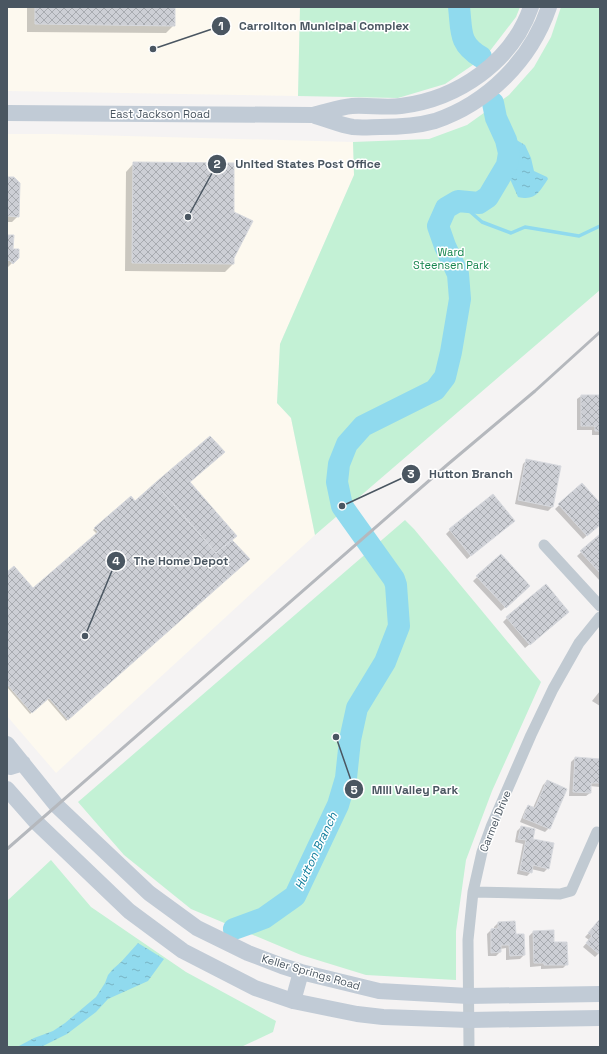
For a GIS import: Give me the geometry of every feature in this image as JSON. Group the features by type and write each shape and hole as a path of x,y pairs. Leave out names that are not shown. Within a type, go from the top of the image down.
{"main road":[{"name":"East Jackson Road","path":"7,113 314,115 351,106 400,106 428,101 450,93 469,83 490,66 509,46 526,21 531,7"},
{"name":"East Jackson Road","path":"314,115 353,127 404,127 434,121 461,110 484,96 508,74 528,51 544,24 549,7"},
{"name":"Keller Springs Road","path":"7,744 57,806 149,893 197,928 248,953 301,972 379,991 468,996 600,994"},
{"path":"7,766 10,767 23,763"},
{"path":"7,789 37,823 135,916 183,951 255,988 293,1001 357,1014 383,1017 469,1020 600,1018"},
{"path":"293,1001 301,972"}],"street":[{"path":"544,545 600,606"},
{"name":"Carmel Drive","path":"469,1047 468,940 473,892 484,846 530,735 553,689 579,643 600,617"},
{"path":"473,892 560,894 570,891 597,832"}],"shaded area":[{"path":"7,7 300,7 298,96 7,91"},
{"path":"7,134 353,142 354,175 280,344 277,403 291,418 315,535 56,773 7,716"}],"green space":[{"path":"300,7 520,7 516,17 486,56 445,84 398,98 298,96"},
{"name":"Ward Steensen Park","path":"561,7 600,7 600,290 315,535 291,418 277,403 280,344 354,175 353,142 429,139 467,125 509,95 534,67 551,37"},
{"path":"405,520 541,682 492,791 466,860 456,931 456,980 366,975 301,955 191,909 124,855 78,802"},
{"path":"51,860 91,907 186,972 276,1021 273,1032 241,1047 7,1047 7,901"}],"water":[{"path":"507,123 513,138 525,145 531,158 534,171 547,177 548,179 536,194 529,198 518,197 510,179 503,182 497,191 490,188 490,184 501,169 505,156 503,142 496,124"},
{"path":"138,943 164,959 148,981 108,999 96,1012 67,1034 41,1047 17,1047 34,1038 53,1031 96,997 108,975"}],"building":[{"path":"35,7 175,7 175,26 35,24"},
{"path":"133,162 234,163 234,212 253,221 234,258 234,264 132,263"},
{"path":"7,177 14,177 20,183 19,217 7,216"},
{"path":"7,235 14,235 13,249 19,249 19,258 13,264 9,260 7,262"},
{"path":"581,395 600,395 600,431 595,431 595,426 581,426"},
{"path":"210,436 225,452 190,482 237,536 216,553 155,483"},
{"path":"526,459 561,466 553,507 518,500"},
{"path":"155,483 216,553 232,540 250,559 68,720 49,698 32,713 7,684 7,572 14,566 33,588 98,532 94,528 131,496 135,501"},
{"path":"582,483 600,503 600,525 587,536 558,504"},
{"path":"493,494 515,521 471,556 449,529"},
{"path":"600,534 600,573 580,551"},
{"path":"501,554 530,586 506,608 476,576"},
{"path":"546,584 569,612 530,645 506,617"},
{"path":"575,757 600,759 600,783 591,783 591,793 573,792"},
{"path":"547,780 567,789 550,829 523,818 528,805 535,808"},
{"path":"521,826 535,829 533,839 554,843 549,869 533,865 532,873 520,870 526,840 518,839"},
{"path":"599,920 599,954 586,943 592,936 588,933"},
{"path":"515,921 516,934 524,934 525,955 510,956 509,945 501,945 501,952 491,953 491,929 498,928 498,922"},
{"path":"554,930 554,942 567,942 568,965 544,965 544,963 534,963 533,931"}],"waterway":[{"name":"Hutton Branch","path":"459,7 462,36 468,47 481,57"},
{"name":"Hutton Branch","path":"234,929 264,918 295,896 338,805 346,778 350,740 357,708 385,662 399,626 396,585 394,579 342,506 337,482 339,464 347,444 363,426 435,390 445,377 460,299 458,274 445,246 438,226 446,208 458,201 479,203 488,197 507,165 509,153 506,140 496,118 493,103"},
{"path":"458,201 482,222 511,233 525,227 579,236 600,226"}],"railway":[{"path":"7,849 447,465 535,391 600,332"}],"place":[{"name":"Carrollton Municipal Complex","path":"153,49"},
{"name":"United States Post Office","path":"188,217"},
{"name":"Hutton Branch","path":"342,506"},
{"name":"The Home Depot","path":"85,636"},
{"name":"Mill Valley Park","path":"336,737"}]}
